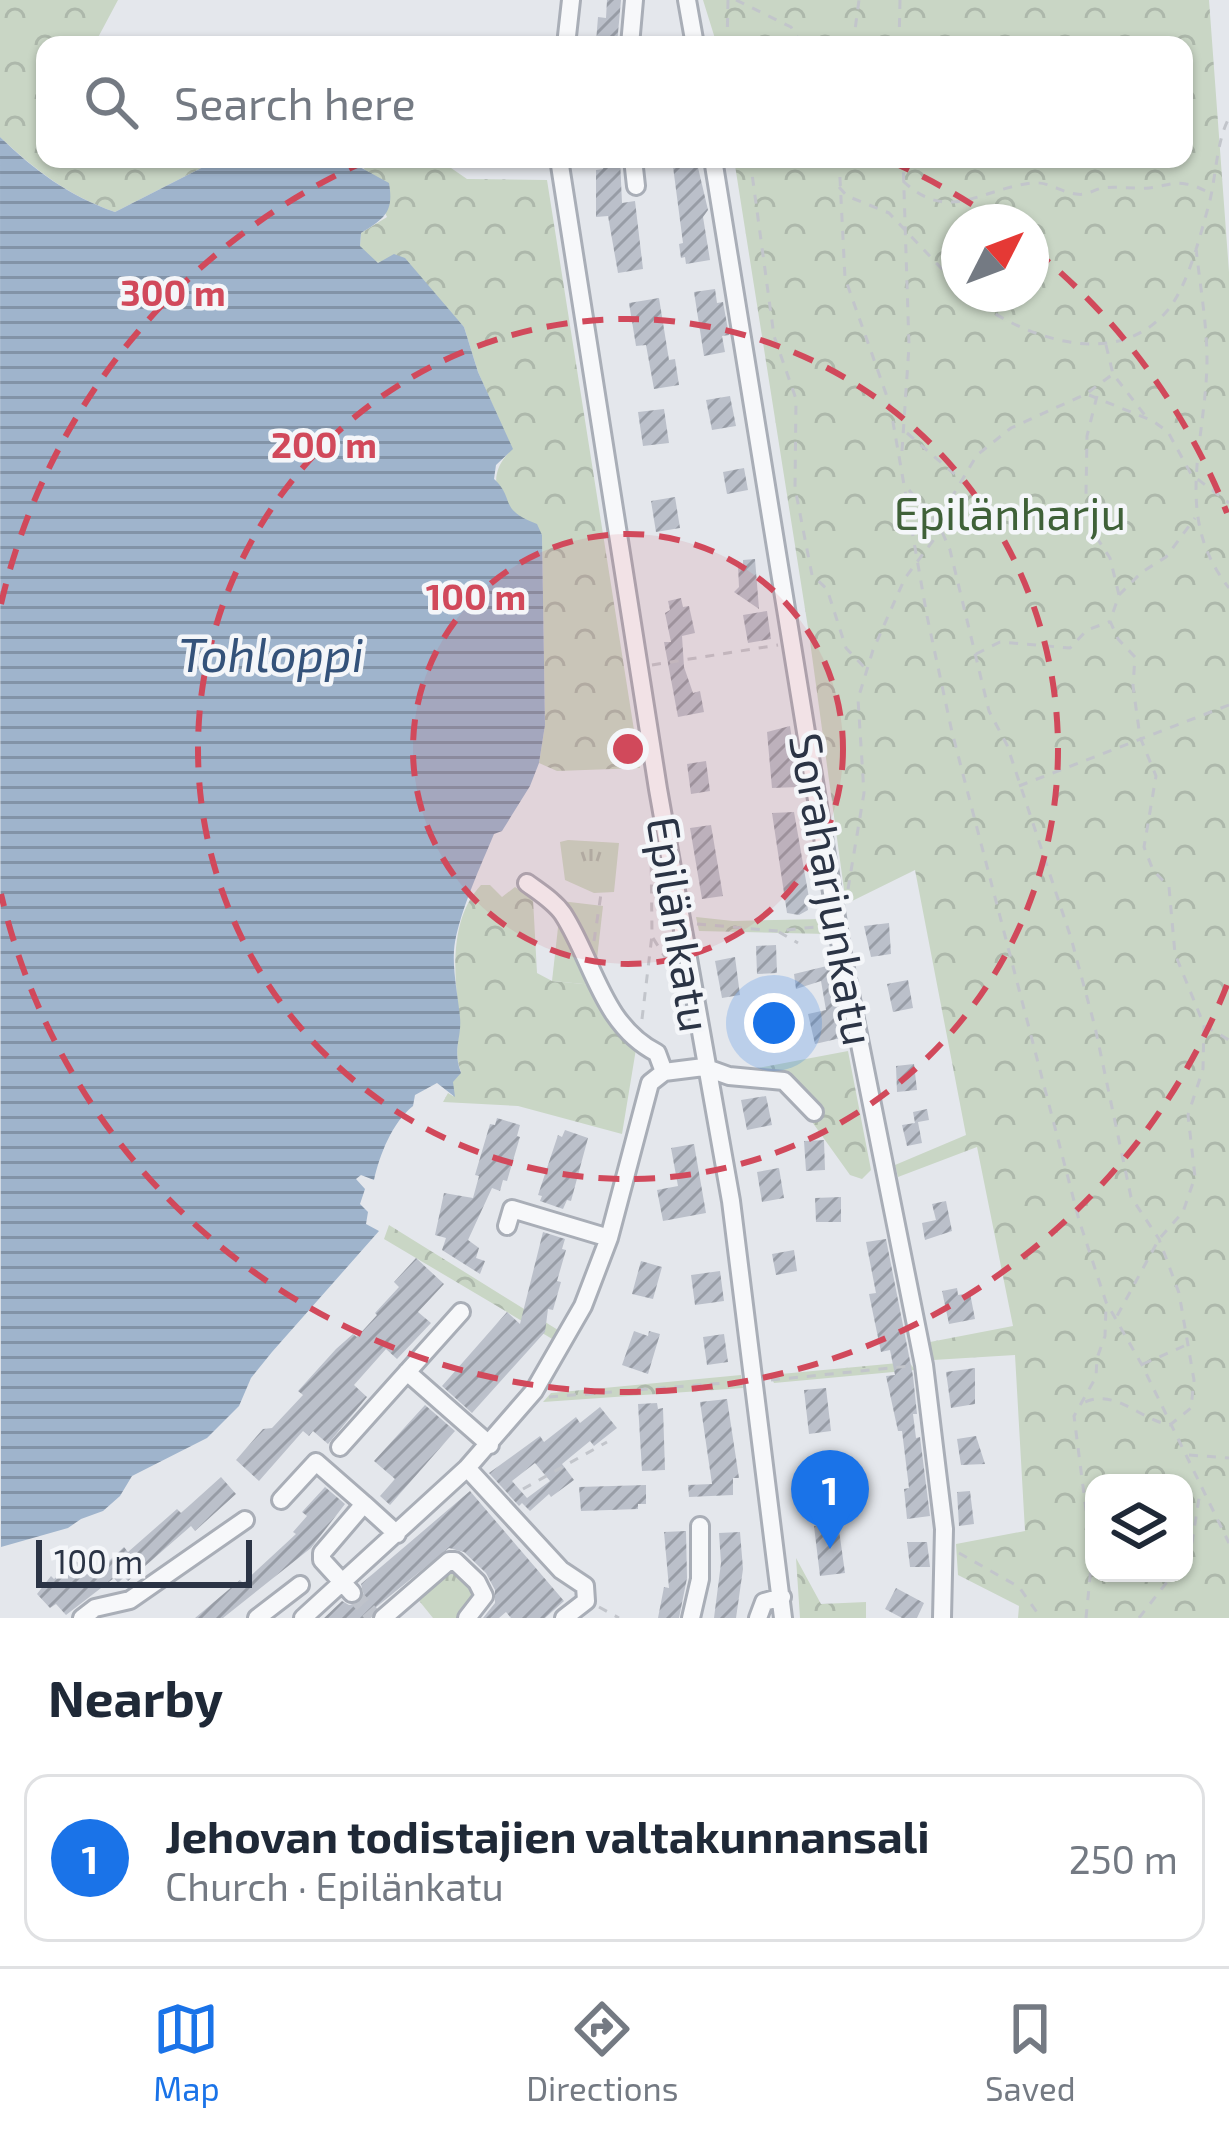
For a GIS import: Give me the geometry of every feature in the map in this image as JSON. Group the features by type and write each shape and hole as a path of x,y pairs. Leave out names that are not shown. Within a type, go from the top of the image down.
{"street":[{"path":"567,36 571,0"},
{"path":"631,36 634,0"},
{"path":"687,0 693,36"},
{"name":"Epilänkatu","path":"560,168 704,1066 762,1380 784,1618"},
{"path":"634,168 636,187"},
{"name":"Soraharjunkatu","path":"714,168 837,926 924,1364 945,1549 942,1618"},
{"path":"527,883 563,915 628,1034 657,1053 664,1072"},
{"path":"303,1618 347,1588 490,1445 533,1391 583,1306 609,1238 650,1083 664,1072 704,1066 729,1076 784,1082 814,1112"},
{"path":"507,1226 512,1209 609,1238"},
{"path":"340,1447 460,1312"},
{"path":"406,1372 490,1445"},
{"path":"281,1500 316,1462 397,1534"},
{"path":"467,1468 561,1570 585,1586 586,1601 564,1618"},
{"path":"347,1588 322,1560 322,1553 364,1504"},
{"path":"82,1618 95,1608 130,1600 245,1520"},
{"path":"691,1618 700,1579 700,1526"},
{"path":"377,1617 455,1561 484,1596 466,1618"},
{"path":"257,1618 300,1585"},
{"path":"758,1618 764,1602 782,1597"}],"path":[{"path":"728,36 732,0 791,27 796,36"},
{"path":"854,36 859,0"},
{"path":"899,36 900,0"},
{"path":"992,312 1042,335 1083,345 1106,343 1150,326 1169,308 1196,246 1212,194 1222,130 1229,118"},
{"path":"751,168 774,336 796,399 795,488 812,575 827,589 846,648 866,670"},
{"path":"839,168 845,278 890,405 952,732 1079,1220 1106,1302 1229,1543"},
{"path":"902,459 906,432 903,168"},
{"path":"903,182 916,194 945,205 963,204 994,188 1040,182 1077,195 1099,188 1153,188 1171,183 1189,184 1212,194"},
{"path":"838,187 847,196 889,213 941,267"},
{"path":"1196,246 1207,362 1196,516 1208,561 1229,588"},
{"path":"1106,343 1113,374 1148,419"},
{"path":"849,879 863,793 858,699 905,578 977,455 1011,428 1086,394 1113,374"},
{"path":"1086,394 1148,419 1171,436 1191,474 1229,502"},
{"path":"1097,396 1088,436 1086,494 1119,595"},
{"path":"906,432 961,479"},
{"path":"907,488 939,525 950,550 989,711 1007,745 1077,960 1131,1196 1159,1239 1180,1293 1194,1380 1191,1408 1170,1424 1154,1422 1108,1397 1094,1396 1081,1403"},
{"path":"1116,1319 1159,1239 1184,1212 1195,1177 1188,1115 1203,1070 1204,1025 1175,954 1169,887 1153,870 1144,847 1156,776 1140,737 1133,686 1135,657 1118,639 1110,621 1119,595 1166,557 1196,516"},
{"path":"974,655 1000,642 1070,648 1087,630 1110,621"},
{"path":"650,665 762,648"},
{"path":"1019,786 1229,705"},
{"path":"591,973 602,894"},
{"path":"693,923 778,931 837,926"},
{"path":"778,931 798,943"},
{"path":"1204,1025 1229,1040"},
{"path":"1086,1618 1092,1557 1075,1416 1096,1377 1106,1302"},
{"path":"1142,1365 1186,1346"},
{"path":"533,1391 550,1397 915,1365"},
{"path":"523,1489 607,1442"},
{"path":"1186,1455 1229,1458"},
{"path":"1193,1536 1200,1489"},
{"path":"945,1549 1002,1574 1019,1587 1041,1618"},
{"path":"1139,1618 1167,1582"},
{"path":"586,1601 619,1618"}],"green space":[{"path":"0,0 118,0 99,36 36,36 36,168 0,137"},
{"name":"Epilänharju","path":"703,0 1209,0 1229,272 1229,1618 1018,1618 1019,1606 958,1575 956,1544 1025,1531 1015,1355 933,1360 930,1342 1013,1326 977,1147 898,1177 895,1165 966,1135 915,870 846,904 735,168 1193,168 1193,36 714,36"},
{"path":"36,168 201,168 115,212"},
{"path":"364,168 451,168 467,179 547,180 640,768 557,771 539,763 545,725 542,535 501,497 497,474 512,449 464,327 435,295 368,257 360,246 361,233 387,217"},
{"path":"560,842 619,843 614,892 594,893 565,880"},
{"path":"481,885 490,885 502,897 515,887 533,899 537,973 552,981 594,985 636,1049 622,1134 518,1106 443,1102 448,1093 453,1096 453,1081 461,1072 455,965 459,930"},
{"path":"561,901 603,906 594,985 552,981"},
{"path":"696,917 824,919 827,934 699,931"},
{"path":"848,1051 871,1170 862,1179 850,1175 785,1084 726,1074"},
{"path":"389,1225 558,1330 554,1340 384,1239"},
{"path":"909,1362 915,1370 774,1383 770,1375"},
{"path":"741,1375 743,1388 543,1402 551,1393"},
{"path":"796,1558 821,1604 866,1602 866,1618 800,1618"},
{"path":"451,1567 460,1568 476,1595 456,1618 433,1618 416,1597"}],"water":[{"name":"Tohloppi","path":"0,137 53,181 115,212 201,168 362,168 389,183 390,201 382,218 361,233 360,246 378,263 394,254 405,258 464,327 478,372 513,449 496,465 494,479 516,513 537,524 542,535 545,725 530,786 502,831 494,834 458,929 454,960 461,1073 453,1082 455,1097 437,1083 415,1095 413,1106 388,1140 374,1180 361,1175 356,1179 365,1189 360,1204 368,1212 366,1224 379,1231 272,1352 251,1378 239,1406 207,1438 132,1476 103,1511 68,1528 1,1547"}],"building":[{"path":"607,0 621,0 618,36 596,36 598,17 606,18"},
{"path":"620,168 622,203 635,201 643,269 618,273 608,216 596,217 596,170"},
{"path":"673,168 698,168 708,210 703,217 710,260 686,264 679,244 683,243"},
{"path":"715,289 717,303 723,302 729,335 722,336 725,352 704,356 694,292"},
{"path":"659,298 669,360 675,359 679,385 654,389 646,345 636,346 629,303"},
{"path":"730,396 736,426 712,430 706,400"},
{"path":"664,409 669,443 643,446 638,412"},
{"path":"744,468 748,490 727,494 723,472"},
{"path":"675,497 680,528 656,532 651,501"},
{"path":"755,559 759,609 734,592 739,587 738,566 743,560"},
{"path":"681,598 683,607 689,606 695,633 682,636 684,667 693,693 700,691 704,712 678,717 664,642 671,642 665,613 670,610 668,601"},
{"path":"767,611 771,639 748,643 743,615"},
{"path":"790,726 799,787 772,788 767,732"},
{"path":"706,761 710,791 691,794 687,764"},
{"path":"794,812 809,898 808,910 799,915 787,913 772,813"},
{"path":"711,825 723,896 702,899 690,828"},
{"path":"889,923 891,954 871,957 864,926"},
{"path":"776,945 777,973 757,974 756,946"},
{"path":"735,957 740,995 722,998 715,961"},
{"path":"831,965 845,1037 815,1044 808,1014 826,1010 821,981 796,989 794,974"},
{"path":"908,980 913,1008 893,1012 887,984"},
{"path":"914,1064 917,1090 897,1092 896,1066"},
{"path":"766,1096 772,1125 747,1130 741,1100"},
{"path":"927,1109 929,1120 918,1122 922,1143 907,1146 902,1125 915,1123 913,1112"},
{"path":"497,1118 520,1125 520,1137 507,1181 503,1180 500,1191 492,1188 468,1240 479,1248 476,1258 485,1261 480,1274 442,1250 446,1238 435,1235 444,1193 473,1198 490,1124 495,1125"},
{"path":"565,1130 588,1138 571,1201 563,1209 540,1201 538,1195 558,1135 562,1137"},
{"path":"824,1140 825,1170 806,1171 804,1141"},
{"path":"694,1144 706,1213 663,1221 657,1190 678,1186 671,1148"},
{"path":"779,1168 784,1198 762,1202 757,1172"},
{"path":"841,1197 841,1222 816,1222 815,1198"},
{"path":"946,1201 952,1231 925,1240 922,1223 936,1220 932,1204"},
{"path":"543,1232 565,1239 562,1249 566,1250 545,1332 472,1413 442,1386 507,1312 520,1324"},
{"path":"886,1239 913,1376 917,1414 913,1414 930,1516 907,1519 904,1489 909,1488 902,1431 898,1431 886,1376 895,1375 890,1350 881,1352 869,1294 876,1293 866,1242"},
{"path":"794,1250 797,1271 776,1275 772,1254"},
{"path":"416,1258 444,1284 418,1312 431,1323 397,1359 386,1349 354,1385 367,1397 328,1444 313,1431 309,1436 303,1431 259,1481 236,1460 303,1395 298,1391 336,1349 353,1334 357,1337 377,1315 399,1287 394,1282"},
{"path":"641,1261 662,1267 653,1299 632,1294"},
{"path":"720,1271 724,1301 695,1305 691,1275"},
{"path":"957,1288 958,1295 970,1293 975,1319 949,1324 942,1291"},
{"path":"634,1331 660,1334 648,1374 622,1365"},
{"path":"724,1334 728,1362 707,1365 703,1337"},
{"path":"975,1368 975,1404 951,1408 946,1372"},
{"path":"826,1388 831,1431 809,1434 804,1390"},
{"path":"727,1399 739,1478 733,1478 733,1495 689,1497 688,1485 712,1484 700,1402"},
{"path":"657,1403 658,1409 663,1408 665,1470 642,1471 638,1404"},
{"path":"425,1405 455,1431 390,1505 380,1496 395,1479 374,1461"},
{"path":"600,1407 617,1428 594,1446 590,1441 562,1464 574,1480 530,1511 522,1503 519,1506 489,1473 540,1436 544,1442 576,1417 580,1423","holes":["535,1463 550,1481 527,1498 512,1481"]},
{"path":"976,1436 985,1464 961,1465 957,1439"},
{"path":"831,1458 836,1496 812,1499 807,1461"},
{"path":"221,1477 236,1494 128,1581 124,1577 118,1583 114,1578 66,1615 56,1604 50,1608 37,1594 51,1576 54,1579 76,1561 83,1559 96,1573 177,1509 181,1513"},
{"path":"646,1485 646,1504 638,1504 638,1509 581,1511 579,1487"},
{"path":"325,1487 345,1504 311,1548 223,1618 195,1618 240,1580 243,1583 296,1534 293,1532 307,1516 302,1512"},
{"path":"470,1491 564,1601 545,1618 511,1618 506,1612 499,1618 483,1618 495,1603 495,1590 486,1573 464,1552 449,1548 375,1608 370,1618 324,1618 342,1601 360,1603 364,1596 361,1584"},
{"path":"970,1491 974,1524 959,1526 957,1492"},
{"path":"838,1523 845,1573 820,1576 814,1526"},
{"path":"686,1531 687,1578 679,1618 658,1618 664,1587 669,1588 664,1532"},
{"path":"740,1532 743,1569 736,1618 714,1618 721,1563 719,1533"},
{"path":"907,1542 927,1542 930,1567 910,1567"},
{"path":"896,1588 924,1603 917,1618 902,1618 885,1609"}],"tunnel":[{"path":"352,1593 373,1616"}],"place":[{"name":"Jehovan todistajien valtakunnansali","path":"830,1549"}]}
